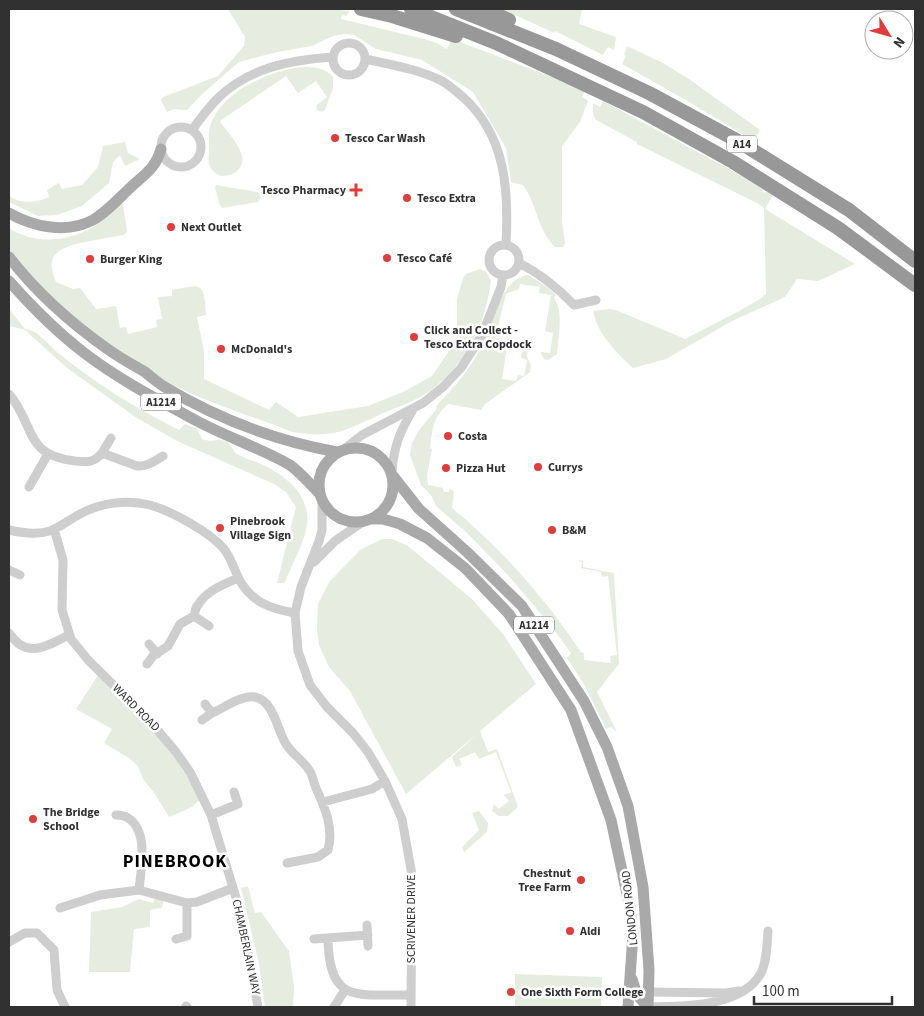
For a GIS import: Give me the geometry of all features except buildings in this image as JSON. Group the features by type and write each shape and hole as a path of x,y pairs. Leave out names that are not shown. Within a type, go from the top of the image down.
{"highway":[{"name":"A14","path":"361,9 392,16 464,38 496,43"},
{"name":"A14","path":"411,9 496,43 642,112 733,162 838,228 915,285"},
{"name":"A14","path":"456,9 556,49 649,94 736,140 849,210 915,261"},
{"name":"A14","path":"484,9 522,26 556,49"}],"main road":[{"path":"9,213 20,220 47,227 77,226 86,223 101,214 154,166 161,149"},
{"name":"A1214","path":"9,257 38,289 76,325 110,351 162,385 190,401 234,421 287,441 340,451"},
{"name":"A1214","path":"9,281 58,331 107,369 148,395 187,416 289,465 302,475 321,497"},
{"path":"358,447 374,452 387,464 392,474 394,485 392,497 380,514 368,520 352,522 342,520 330,512 321,497 320,477 324,466 330,458 340,451 358,447"},
{"name":"LONDON ROAD","path":"392,474 419,509 467,552 522,606 584,701 608,747 628,806 643,887 649,970 644,1002"},
{"name":"LONDON ROAD","path":"368,520 383,520 400,524 427,538 465,568 509,614 570,710 611,820 630,908 633,934 628,1007"},
{"path":"630,972 634,989 644,1002"}],"street":[{"path":"348,43 360,48 366,59 363,68 359,72 347,76 336,68 333,57 338,47 348,43"},
{"path":"192,130 218,98 249,75 270,66 289,61 333,57"},
{"path":"366,59 414,70 444,82 469,103 480,116 489,128 497,145 504,177 508,214 506,245"},
{"path":"179,127 192,130 199,140 200,152 194,162 188,166 170,164 162,155 161,149 164,136 179,127"},
{"path":"506,245 516,250 519,254 520,262 512,273 502,275 493,270 489,259 494,249 506,245"},
{"path":"520,262 545,277 574,305 596,300"},
{"path":"340,451 362,435 433,396 461,368 482,335 501,287 502,275"},
{"path":"9,394 34,441 48,454 68,460 91,462 98,459 111,438"},
{"path":"392,474 397,439 414,408"},
{"path":"102,453 136,466 150,464 163,456"},
{"path":"29,487 48,454"},
{"name":"SCRIVENER DRIVE","path":"321,497 322,530 320,541 301,587 295,614 298,651 310,685 327,707 353,733 368,752 385,781 402,819 412,875 411,1007"},
{"path":"9,530 32,533 54,529 84,512 102,505 128,502 149,505 178,517 216,541 227,553 238,578 250,595 261,604 295,614"},
{"name":"SCRIVENER DRIVE","path":"310,566 335,541 368,520"},
{"name":"WARD ROAD","path":"54,529 63,560 62,610 69,634 76,647 89,662 148,719 190,772 211,815 233,888"},
{"path":"9,570 20,575"},
{"path":"147,664 168,646 180,624 194,616 198,604 206,596 238,578"},
{"path":"194,616 209,626"},
{"path":"9,633 19,645 30,649 41,647 69,634"},
{"path":"149,644 157,654"},
{"path":"202,720 212,713 247,697 265,702 285,742 310,770 315,787 324,802 331,837 328,850 318,856 287,863"},
{"path":"205,704 212,713"},
{"path":"324,802 372,790 385,781"},
{"path":"211,815 238,804 234,792"},
{"path":"116,814 127,817 139,832 143,860 139,890"},
{"path":"60,908 100,895 139,890 188,903 197,902 233,888"},
{"name":"CHAMBERLAIN WAY","path":"233,888 247,943 258,1007"},
{"path":"187,936 188,903"},
{"path":"314,939 367,930 368,946"},
{"path":"644,1002 669,1007 731,999 744,990 761,972 766,956 768,931"},
{"path":"9,942 25,933 37,933 54,950 57,990 65,1007"},
{"path":"176,939 187,936 196,940"},
{"path":"328,938 332,976 345,990 356,994 411,995"},
{"path":"334,1007 345,990"},
{"path":"644,1002 744,990"}],"shaded area":[{"path":"228,9 330,9 349,11 347,16 342,15 341,19 424,39 437,43 447,49 452,39 585,91 582,97 588,101 580,122 562,146 562,222 565,243 563,247 555,247 544,233 528,192 523,185 511,182 506,148 473,92 422,60 376,49 354,35 333,36 312,46 277,52 239,62 201,95 187,110 174,109 167,112 161,100 163,97 218,76 244,46 245,37"},
{"path":"502,9 582,9 579,24 616,37 614,50 608,47 603,55 555,31 554,33"},
{"path":"627,46 663,63 689,79 760,130 754,141 622,64 626,56 624,55"},
{"path":"300,67 322,69 333,77 333,88 325,110 321,112 316,109 317,105 327,97 316,81 298,93 286,76 220,121 237,144 242,157 242,163 233,174 221,176 212,170 209,164 209,130 215,115 224,104 234,94 260,79"},
{"path":"603,101 753,182 763,189 762,191 765,193 766,191 773,195 765,209 855,264 818,281 797,279 785,297 732,321 666,359 633,368 614,350 603,335 593,311 616,310 685,339 738,313 766,294 764,208 637,144 637,142 596,120 593,114 593,103 600,107"},
{"path":"125,142 128,153 140,159 125,166 120,155 113,162 109,183 82,206 57,215 38,216 9,202 9,196 23,201 44,199 49,197 47,190 59,183 62,189 82,185 98,167 103,146"},
{"path":"216,185 258,192 261,198 258,202 222,208 219,203"},
{"path":"120,203 123,204 127,231 124,235 76,244 61,249 53,258 52,272 56,282 73,289 80,288 96,309 116,306 120,328 126,327 128,334 157,327 156,320 162,319 158,297 172,296 172,290 190,287 200,288 203,291 206,315 197,317 204,351 204,379 269,410 276,402 298,417 368,406 405,391 432,376 457,335 457,299 463,278 466,274 480,269 486,272 491,280 484,312 479,327 464,356 443,381 425,395 339,432 307,434 293,432 194,395 141,368 80,323 43,289 9,252 9,228 32,238 57,239 70,237 93,227"},
{"path":"528,275 546,286 556,295 554,298 560,317 557,354 548,360 544,359 540,352 550,353 553,333 545,331 551,295 539,293 540,287 520,284 519,289 506,294 495,338 508,340 502,379 516,381 518,375 524,376 527,360 521,358 522,352 525,350 528,353 526,355 531,365 530,372 485,404 481,410 448,404 443,409 436,419 433,429 430,448 432,449 427,476 428,485 443,488 444,492 449,492 449,489 454,491 452,508 506,558 538,594 581,652 584,653 584,660 611,663 610,656 617,655 608,576 602,577 601,572 581,568 582,562 578,560 583,561 583,567 614,573 619,664 597,692 617,732 611,727 606,729 584,684 567,658 571,653 552,627 506,573 467,533 436,506 431,495 421,485 410,455 412,443 419,430 436,410 437,405 466,372 480,350 503,295 518,278"},
{"path":"9,309 25,329 38,334 56,351 85,373 131,404 179,430 185,424 197,429 202,439 227,442 237,454 265,466 288,481 302,497 306,506 307,517 303,540 285,583 277,583 296,507 286,492 274,484 177,441 137,418 67,368 25,330 9,326"},
{"path":"382,539 392,539 408,546 472,599 503,634 536,684 480,731 488,752 497,749 518,807 508,816 499,816 492,811 494,804 499,809 509,801 504,795 511,792 496,752 479,759 475,752 459,759 462,765 456,767 452,757 478,733 406,794 350,691 329,667 319,645 317,630 318,604 330,581 360,550"},
{"path":"100,672 159,731 203,797 192,807 169,817 143,779 138,766 129,758 104,743 112,729 76,709"},
{"path":"479,811 488,823 487,832 464,852 462,847 479,830 472,813"},
{"path":"248,886 255,913 261,912 289,951 294,987 293,1007 265,1007 259,964 241,888"},
{"path":"156,896 164,899 162,908 150,910 150,927 134,929 130,972 89,972 91,912 122,907 139,899 153,903"},
{"path":"515,974 602,977 601,1007 515,1007"}],"place":[{"name":"Tesco Car Wash","path":"335,138"},
{"name":"Tesco Pharmacy","path":"356,190"},
{"name":"Tesco Extra","path":"407,198"},
{"name":"Next Outlet","path":"171,227"},
{"name":"Tesco Café","path":"387,258"},
{"name":"Burger King","path":"90,259"},
{"name":"Click and Collect - Tesco Extra Copdock","path":"414,337"},
{"name":"McDonald's","path":"221,349"},
{"name":"Costa","path":"448,436"},
{"name":"Currys","path":"538,467"},
{"name":"Pizza Hut","path":"446,468"},
{"name":"Pinebrook Village Sign","path":"220,528"},
{"name":"B&M","path":"552,530"},
{"name":"The Bridge School","path":"33,819"},
{"name":"Chestnut Tree Farm","path":"581,880"},
{"name":"Aldi","path":"570,931"},
{"name":"One Sixth Form College","path":"511,992"}],"district":[{"name":"PINEBROOK","path":"175,861"}]}
